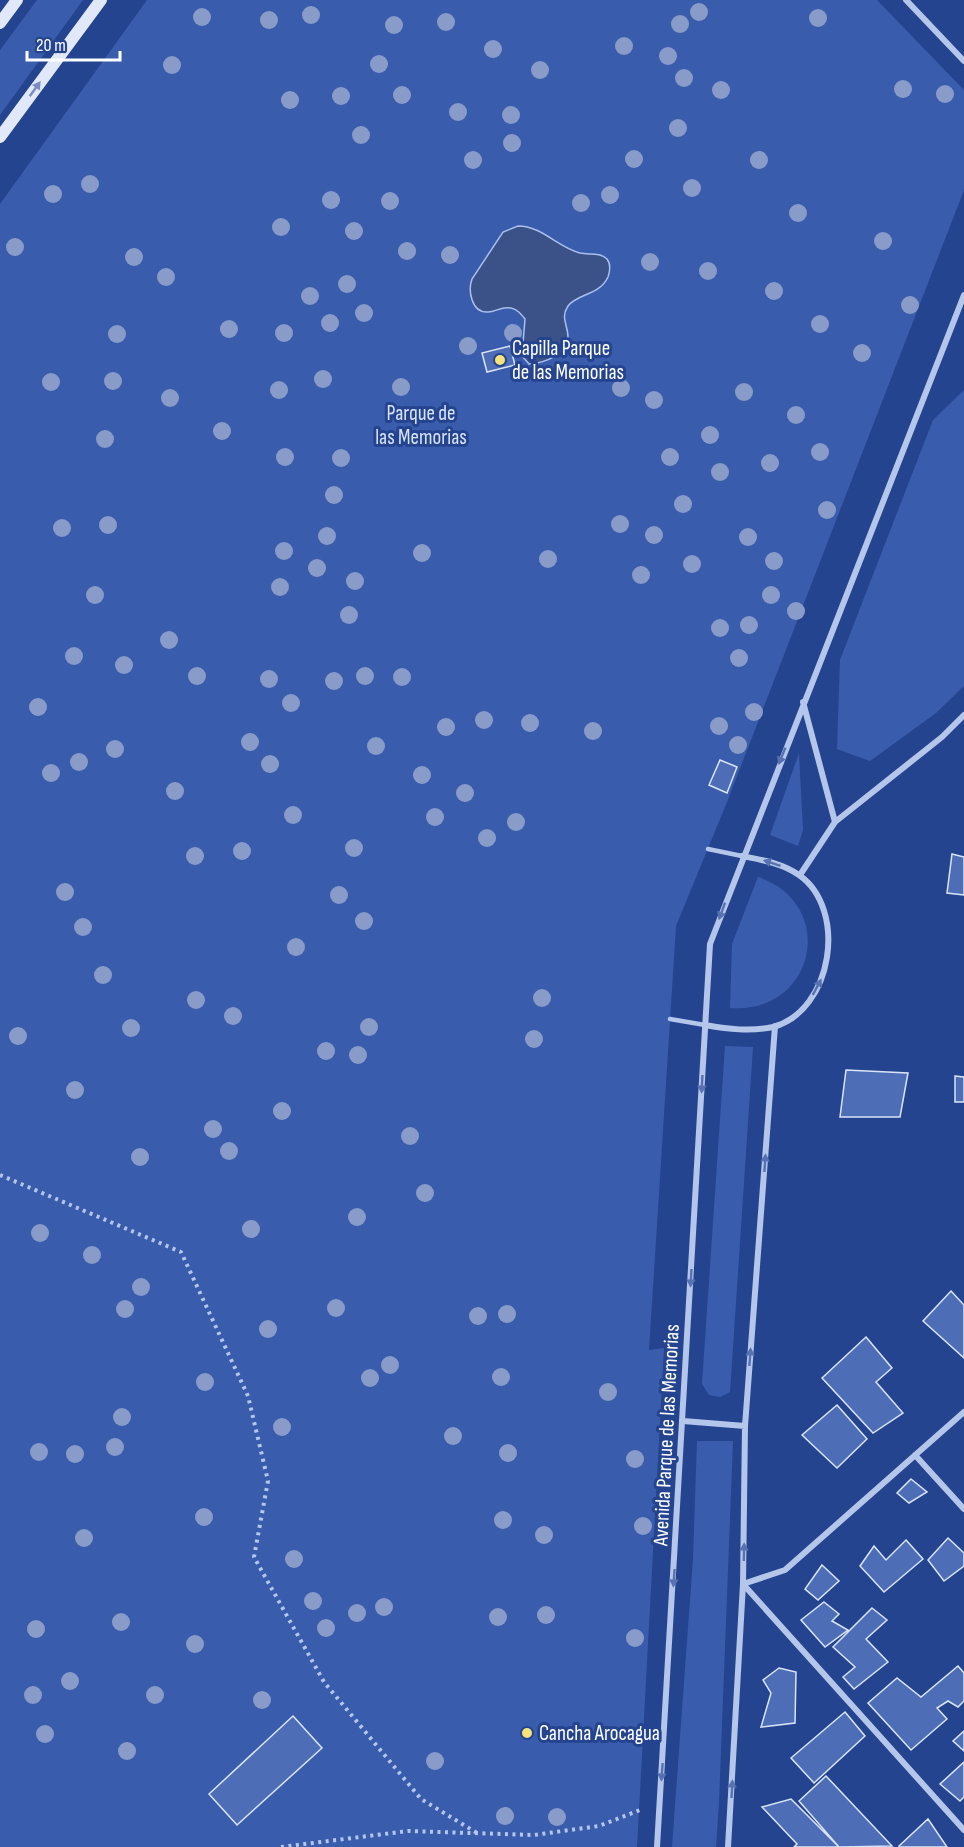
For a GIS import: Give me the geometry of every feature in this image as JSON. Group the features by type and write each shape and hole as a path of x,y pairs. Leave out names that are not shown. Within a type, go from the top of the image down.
{"main road":[{"path":"0,23 17,0"},
{"path":"0,136 101,0"}],"street":[{"path":"906,0 964,61"},
{"name":"Avenida Parque de las Memorias","path":"657,1847 710,944 742,856 964,295"},
{"path":"803,702 835,822"},
{"path":"800,875 835,822 942,737 964,715"},
{"path":"705,1025 738,1031 775,1026 797,1014 811,998 825,971 829,940 822,903 800,875 774,863 742,856"},
{"path":"728,1847 743,1584 745,1426 775,1026"},
{"path":"743,1584 785,1570 964,1412"},
{"path":"683,1421 745,1426"},
{"path":"915,1455 964,1509"},
{"path":"743,1584 964,1830"}],"lane":[{"path":"708,849 742,856"},
{"path":"670,1019 705,1025"}],"path":[{"path":"0,1175 181,1252 248,1396 268,1480 254,1557 324,1682 421,1799 477,1833"},
{"path":"281,1847 408,1831 534,1835 599,1826 660,1802"}],"green space":[{"path":"37,0 83,0 0,115 0,50"},
{"name":"Parque de las Memorias","path":"147,0 877,0 964,90 964,190 727,802 676,926 649,1350 664,1348 637,1847 0,1847 0,204"},
{"path":"964,390 964,686 936,713 870,761 837,749 840,660 933,420"},
{"path":"799,753 803,830 798,846 770,835"},
{"path":"758,877 784,891 800,910 807,932 806,955 798,977 782,994 759,1005 730,1008 732,944"},
{"path":"725,1046 753,1047 730,1392 720,1397 709,1395 702,1384"},
{"path":"697,1441 733,1441 719,1802 716,1847 672,1847 693,1559"}],"shaded area":[{"path":"518,226 535,229 580,253 601,255 610,265 608,277 599,288 568,306 564,318 568,337 563,349 548,360 529,364 522,356 525,319 511,308 491,312 478,309 472,300 470,289 472,279 503,232"}],"building":[{"path":"510,346 515,365 487,372 482,353"},
{"path":"720,760 737,767 727,793 709,785"},
{"path":"952,854 964,857 964,895 947,893"},
{"path":"846,1070 908,1073 900,1117 840,1117"},
{"path":"955,1076 964,1077 964,1102 955,1102"},
{"path":"951,1291 964,1305 964,1358 923,1321"},
{"path":"866,1337 892,1368 876,1382 903,1413 873,1433 822,1378"},
{"path":"837,1405 867,1439 837,1468 802,1435"},
{"path":"911,1479 927,1492 909,1503 897,1493"},
{"path":"948,1538 964,1553 964,1566 944,1581 928,1560"},
{"path":"906,1540 923,1559 884,1592 860,1566 874,1546 886,1560"},
{"path":"822,1565 839,1581 818,1600 805,1589"},
{"path":"824,1602 839,1614 832,1621 848,1630 825,1647 801,1620"},
{"path":"872,1608 887,1620 866,1639 888,1662 854,1689 843,1677 855,1667 833,1647"},
{"path":"958,1666 964,1673 964,1701 958,1707 948,1701 937,1708 947,1719 911,1750 868,1703 897,1678 921,1697"},
{"path":"779,1668 796,1672 795,1723 761,1727 771,1693 763,1680"},
{"path":"845,1712 865,1736 814,1783 791,1758"},
{"path":"293,1716 322,1748 237,1825 209,1794"},
{"path":"964,1731 964,1751 953,1741"},
{"path":"964,1762 964,1797 960,1801 940,1784"},
{"path":"826,1776 892,1846 839,1847 799,1801"},
{"path":"791,1799 839,1847 794,1847 797,1844 762,1807"},
{"path":"928,1819 947,1847 899,1846"}],"place":[{"name":"Capilla Parque de las Memorias","path":"500,360"},
{"name":"Cancha Arocagua","path":"527,1733"}]}
